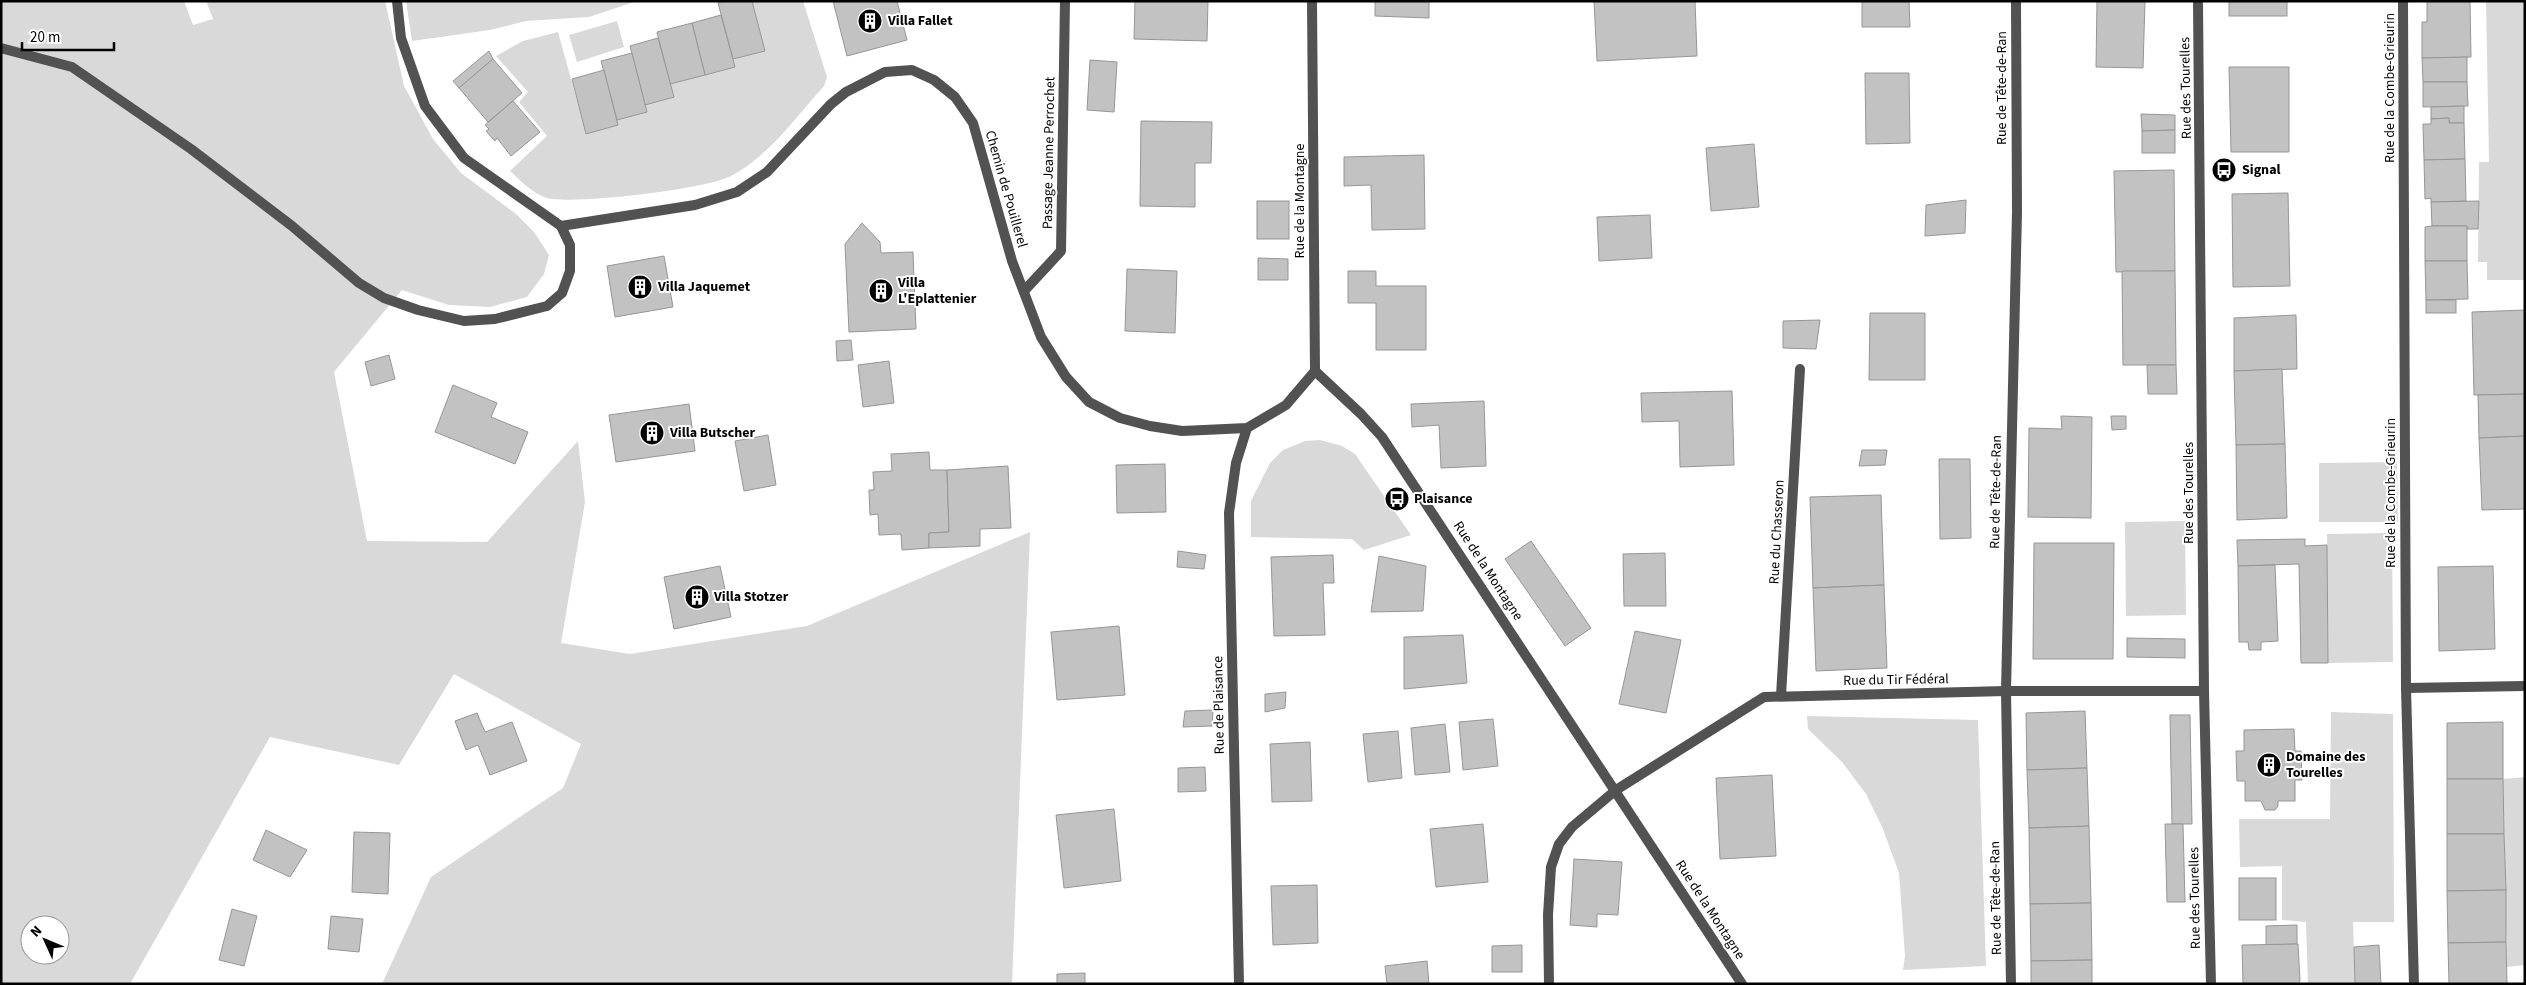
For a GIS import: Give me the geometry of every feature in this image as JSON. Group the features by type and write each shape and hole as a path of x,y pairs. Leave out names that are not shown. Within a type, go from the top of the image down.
{"street":[{"path":"1,48 72,67 192,149 292,226 359,284 384,298 418,310 464,321 495,319 547,306 562,292 570,271 570,245 562,226 464,158 425,106 401,38 397,1"},
{"name":"Passage Jeanne Perrochet","path":"1024,291 1062,251 1065,1"},
{"name":"Rue de la Montagne","path":"1312,1 1315,371 1361,414 1382,437 1742,984"},
{"name":"Rue de Tête-de-Ran","path":"2011,984 2006,691 2017,212 2016,1"},
{"name":"Rue des Tourelles","path":"2198,1 2204,691 2211,984"},
{"name":"Rue de la Combe-Grieurin","path":"2403,1 2406,688 2414,984"},
{"name":"Chemin de Pouillerel","path":"562,226 695,205 737,192 767,172 831,104 846,92 885,72 912,70 934,80 955,97 974,123 1012,261 1041,337 1066,377 1089,402 1120,418 1182,431 1247,428 1286,404 1315,371"},
{"name":"Rue du Chasseron","path":"1781,696 1800,369"},
{"name":"Rue de Plaisance","path":"1239,984 1229,513 1236,462 1247,428"},
{"path":"2406,688 2525,686"},
{"name":"Rue du Tir Fédéral","path":"1550,984 1548,916 1551,867 1559,844 1572,827 1616,790 1764,697 2006,691 2204,691"}],"shaded area":[{"path":"1,1 184,1 193,25 213,19 206,1 385,1 404,86 433,139 461,173 516,214 534,232 549,255 544,274 527,297 490,307 449,305 402,290 334,372 367,541 487,542 578,441 585,502 561,643 630,654 807,626 1030,532 1012,984 382,984 431,877 563,788 581,744 454,674 399,765 270,737 130,984 1,984"},
{"path":"406,1 637,1 589,17 526,21 490,30 412,41"},
{"path":"752,1 803,1 827,77 824,86 781,135 745,168 718,181 669,191 610,198 561,200 542,196 510,171 547,136 519,102 528,92 496,56 523,41 558,32 586,133 618,125 617,120 647,112 645,105 673,97 670,84 735,67 733,59 764,51"},
{"path":"2486,1 2525,1 2525,280 2487,280 2487,262 2478,262 2479,162 2489,162"},
{"path":"617,21 624,47 577,62 569,35"},
{"path":"1320,440 1342,446 1355,454 1411,535 1364,550 1352,539 1251,537 1251,501 1270,463 1283,450 1305,441"},
{"path":"2397,462 2398,522 2319,522 2319,463"},
{"path":"2185,521 2186,615 2126,616 2125,522"},
{"path":"2392,533 2393,662 2328,663 2327,534"},
{"path":"2331,712 2393,714 2394,922 2353,922 2355,984 2308,984 2306,922 2282,920 2282,866 2240,867 2239,819 2330,819"},
{"path":"1807,716 1978,720 1986,966 1903,970 1905,956 1899,873 1883,829 1866,794 1842,762 1808,729"},
{"path":"2525,777 2525,965 2507,967 2503,779"}],"building":[{"path":"726,1 752,1 765,51 733,59 718,3"},
{"name":"Villa Fallet","path":"833,1 897,1 907,40 847,56"},
{"path":"1135,1 1208,1 1207,41 1134,39"},
{"path":"1375,1 1429,1 1429,18 1375,16"},
{"path":"1594,1 1695,1 1697,56 1597,61"},
{"path":"1862,1 1909,1 1910,27 1862,27"},
{"path":"2097,1 2145,1 2143,68 2096,67"},
{"path":"2229,1 2287,1 2287,16 2229,16"},
{"path":"2427,1 2470,1 2471,57 2422,58 2422,22 2427,22"},
{"path":"721,15 735,67 705,75 692,23"},
{"path":"692,23 705,75 670,84 657,32"},
{"path":"658,38 674,97 645,105 630,46"},
{"path":"489,51 493,59 459,88 453,81"},
{"path":"632,53 647,112 617,120 601,61"},
{"path":"2467,57 2467,82 2423,82 2422,58"},
{"path":"493,59 522,93 488,122 459,88"},
{"path":"1090,60 1117,62 1114,112 1087,110"},
{"path":"2229,67 2289,67 2289,152 2231,152"},
{"path":"604,70 618,125 586,134 572,79"},
{"path":"1865,73 1909,73 1910,143 1866,144"},
{"path":"2423,82 2467,82 2468,106 2423,107"},
{"path":"513,101 540,132 511,156 497,138 495,141 486,131 489,129 485,125"},
{"path":"2464,106 2464,123 2449,123 2449,118 2431,119 2431,107"},
{"path":"2141,114 2175,115 2175,130 2142,131"},
{"path":"2449,118 2449,123 2464,123 2465,159 2424,160 2423,124 2431,124 2431,119"},
{"path":"1141,121 1212,122 1211,163 1195,163 1195,207 1140,206"},
{"path":"2175,130 2175,153 2142,153 2142,131"},
{"path":"1754,144 1759,207 1711,211 1706,148"},
{"path":"1424,155 1425,229 1372,230 1371,185 1344,186 1344,157"},
{"path":"2465,159 2466,201 2431,202 2431,198 2425,199 2424,160"},
{"path":"2174,170 2175,271 2116,272 2114,171"},
{"path":"2288,193 2290,286 2233,287 2232,194"},
{"path":"1966,200 1965,233 1925,236 1926,205"},
{"path":"1257,201 1289,201 1289,239 1257,239"},
{"path":"2479,201 2478,229 2467,229 2467,226 2432,226 2431,202"},
{"path":"1650,215 1652,258 1599,261 1597,217"},
{"name":"Villa L'Eplattenier","path":"862,223 880,242 881,253 913,252 916,329 849,332 845,244"},
{"path":"2467,226 2467,261 2425,261 2425,227"},
{"name":"Villa Jaquemet","path":"664,256 673,307 615,317 607,266"},
{"path":"1258,258 1288,259 1288,280 1258,280"},
{"path":"2425,261 2467,261 2468,299 2426,300"},
{"path":"1127,269 1177,271 1175,333 1125,331"},
{"path":"1348,271 1376,271 1376,286 1426,286 1426,350 1376,350 1376,303 1348,303"},
{"path":"2122,271 2175,271 2176,365 2123,365"},
{"path":"2426,300 2456,300 2456,313 2426,313"},
{"path":"2525,310 2525,394 2474,395 2472,312"},
{"path":"1870,313 1925,313 1925,380 1869,380"},
{"path":"2296,315 2297,369 2234,371 2234,318"},
{"path":"1820,320 1816,349 1783,348 1783,321"},
{"path":"851,340 853,360 837,361 836,341"},
{"path":"389,355 395,379 371,386 365,362"},
{"path":"889,361 894,403 863,407 858,365"},
{"path":"2147,365 2176,365 2177,394 2148,394"},
{"path":"2282,369 2285,444 2236,445 2234,371"},
{"path":"453,385 497,403 491,417 528,432 515,464 435,432"},
{"path":"1732,391 1734,465 1680,467 1679,421 1642,422 1641,393"},
{"path":"2525,394 2525,436 2479,438 2478,395"},
{"path":"1484,401 1486,466 1441,468 1439,425 1412,427 1411,404"},
{"name":"Villa Butscher","path":"689,404 695,451 616,462 609,415"},
{"path":"2061,416 2092,417 2091,518 2028,517 2029,428 2062,429"},
{"path":"2111,416 2126,416 2126,429 2112,430"},
{"path":"768,435 776,485 744,491 735,441"},
{"path":"2525,436 2525,509 2482,510 2479,438"},
{"path":"2285,444 2287,518 2237,520 2236,445"},
{"path":"1862,450 1887,450 1885,465 1859,466"},
{"path":"929,452 930,470 947,470 949,532 929,533 929,548 902,550 901,534 879,535 878,514 870,515 869,490 874,490 873,472 892,471 891,454"},
{"path":"1939,459 1970,459 1971,538 1940,539"},
{"path":"1165,464 1166,512 1117,513 1116,465"},
{"path":"1008,466 1011,528 980,529 980,546 929,548 929,533 949,532 947,470"},
{"path":"1881,495 1884,585 1813,588 1810,497"},
{"path":"2305,539 2305,546 2327,545 2328,663 2301,663 2299,564 2238,566 2237,540"},
{"path":"1531,541 1591,628 1565,646 1505,559"},
{"path":"2034,543 2114,543 2113,659 2033,659"},
{"path":"1178,551 1206,555 1204,569 1177,567"},
{"path":"1665,553 1666,606 1624,606 1623,554"},
{"path":"1333,555 1334,583 1323,583 1325,635 1274,636 1271,557"},
{"path":"1379,556 1426,566 1423,611 1371,612"},
{"path":"2275,565 2278,641 2261,642 2261,650 2249,650 2248,642 2239,642 2238,566"},
{"name":"Villa Stotzer","path":"720,566 731,617 674,629 664,577"},
{"path":"2493,566 2495,649 2439,651 2438,567"},
{"path":"1884,585 1887,668 1816,671 1813,588"},
{"path":"1119,626 1125,695 1057,700 1051,632"},
{"path":"1635,631 1681,640 1666,713 1619,704"},
{"path":"1463,635 1467,683 1404,689 1404,637"},
{"path":"2127,638 2185,639 2185,658 2127,657"},
{"path":"1286,692 1285,708 1265,712 1265,694"},
{"path":"1213,710 1212,726 1183,727 1185,711"},
{"path":"2085,711 2087,768 2027,770 2026,713"},
{"path":"477,713 485,732 512,722 527,761 490,775 478,745 466,750 455,721"},
{"path":"2170,715 2190,715 2192,824 2172,824"},
{"path":"1493,719 1498,766 1463,770 1459,722"},
{"path":"2503,722 2503,779 2447,779 2447,723"},
{"path":"1445,724 1450,772 1415,775 1411,728"},
{"name":"Domaine des Tourelles","path":"2294,729 2295,751 2301,751 2302,780 2295,780 2295,801 2278,801 2278,806 2275,810 2265,810 2261,801 2245,801 2245,781 2237,781 2236,751 2244,751 2244,730"},
{"path":"1398,731 1402,778 1368,782 1363,734"},
{"path":"1310,742 1312,801 1272,802 1270,744"},
{"path":"1205,767 1206,791 1178,792 1178,768"},
{"path":"2087,768 2089,826 2029,828 2027,770"},
{"path":"1772,775 1776,856 1720,859 1716,778"},
{"path":"2447,779 2503,779 2504,834 2447,834"},
{"path":"1114,809 1121,881 1064,888 1056,815"},
{"path":"1483,824 1488,882 1436,887 1430,829"},
{"path":"2165,824 2183,824 2185,902 2167,902"},
{"path":"2089,826 2091,903 2030,904 2029,828"},
{"path":"266,830 307,850 290,877 253,860"},
{"path":"354,832 390,833 388,894 352,892"},
{"path":"2447,834 2504,834 2506,890 2447,891"},
{"path":"1574,859 1622,862 1618,915 1597,914 1597,927 1570,925"},
{"path":"2239,878 2276,878 2276,920 2239,920"},
{"path":"1317,885 1318,943 1273,945 1271,886"},
{"path":"2506,890 2506,942 2448,943 2447,891"},
{"path":"2091,903 2092,960 2031,961 2030,904"},
{"path":"232,909 257,916 244,966 219,960"},
{"path":"331,916 363,919 359,952 328,949"},
{"path":"2297,925 2297,944 2266,945 2266,926"},
{"path":"2506,942 2507,984 2449,984 2448,943"},
{"path":"2298,944 2300,981 2298,984 2243,984 2242,945"},
{"path":"1522,945 1522,972 1492,972 1492,946"},
{"path":"2379,945 2381,984 2355,984 2354,947"},
{"path":"2092,960 2092,984 2031,984 2031,961"},
{"path":"1427,961 1429,984 1387,984 1385,966"},
{"path":"1085,973 1085,984 1057,984 1057,974"}],"place":[{"name":"Villa Fallet","path":"870,21"},
{"name":"Signal","path":"2224,170"},
{"name":"Villa Jaquemet","path":"640,287"},
{"name":"Villa L'Eplattenier","path":"881,291"},
{"name":"Villa Butscher","path":"652,433"},
{"name":"Plaisance","path":"1397,499"},
{"name":"Villa Stotzer","path":"697,597"},
{"name":"Domaine des Tourelles","path":"2269,765"}]}
